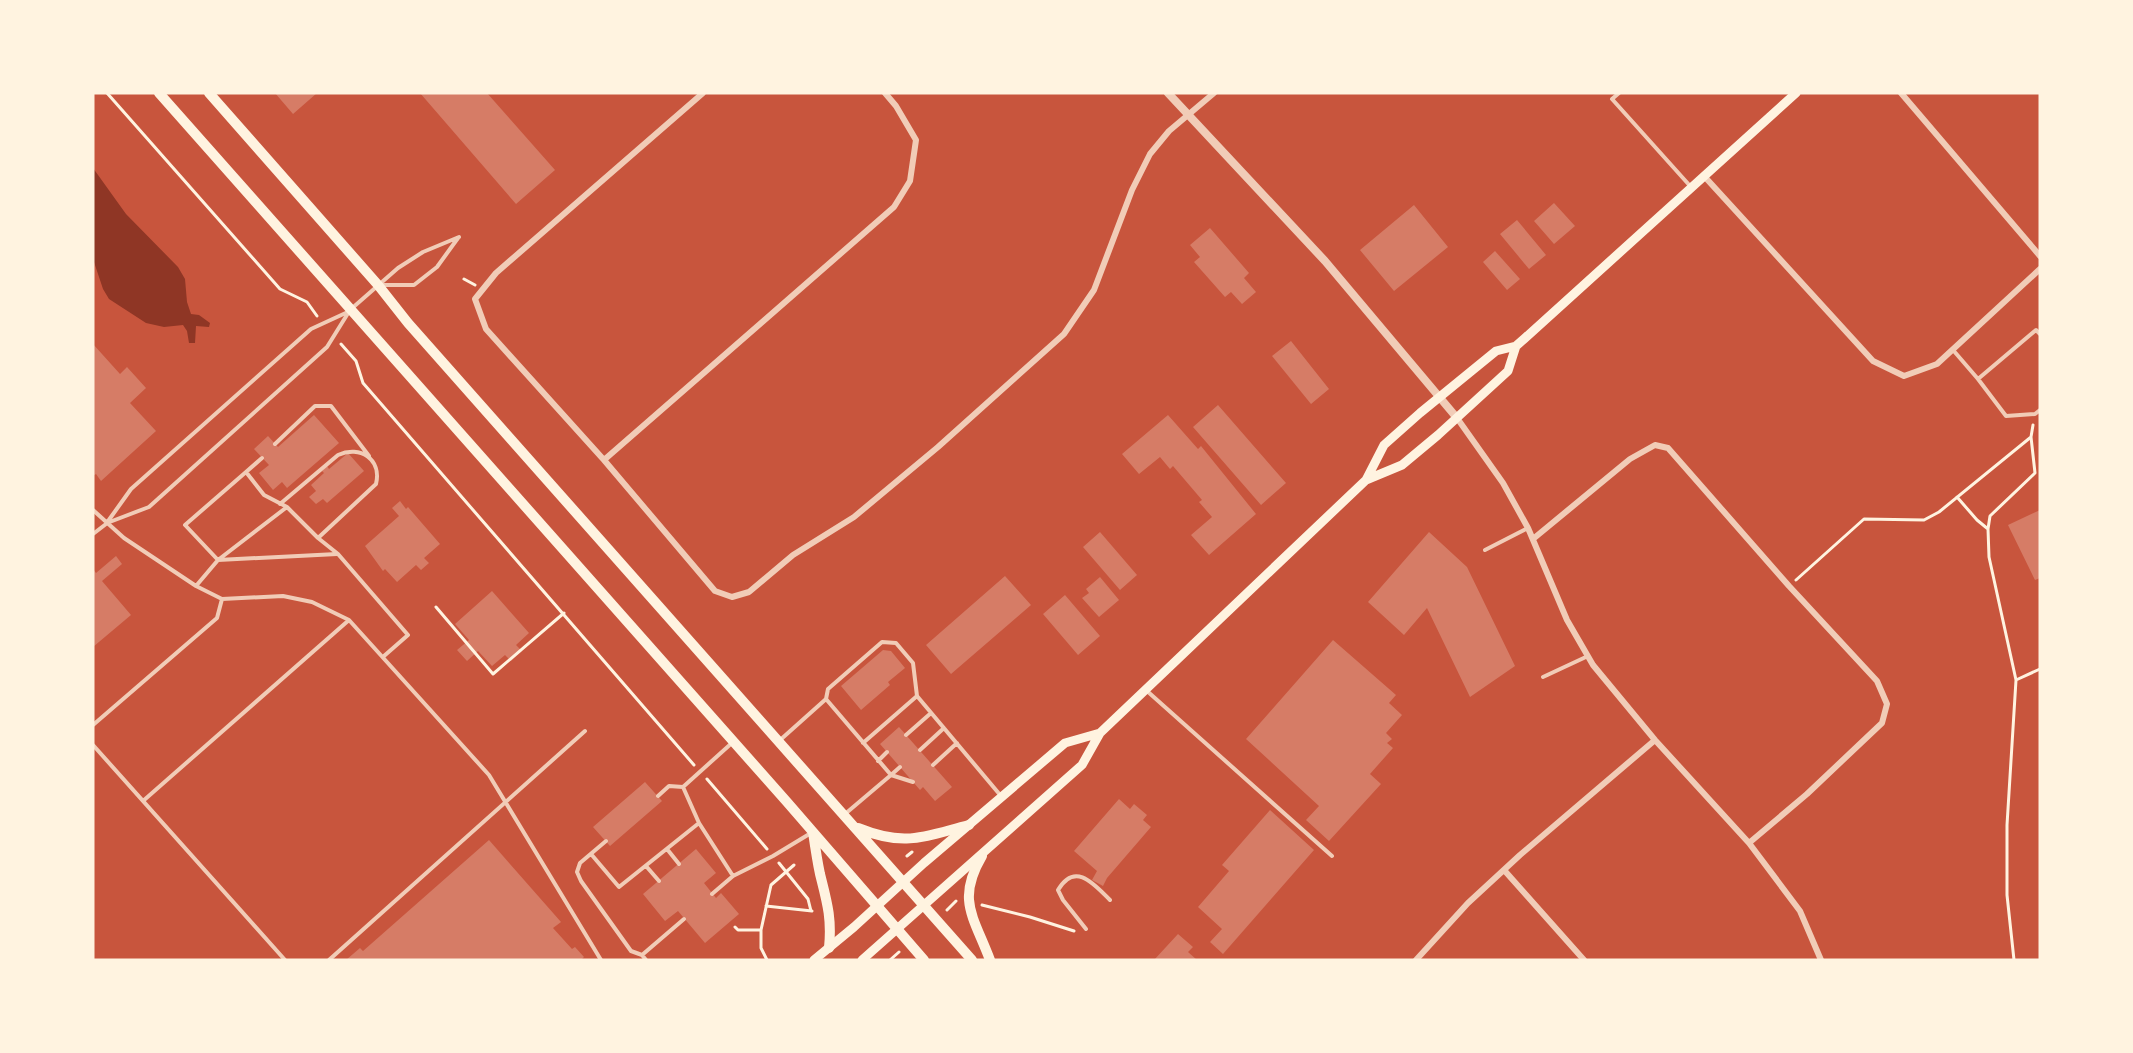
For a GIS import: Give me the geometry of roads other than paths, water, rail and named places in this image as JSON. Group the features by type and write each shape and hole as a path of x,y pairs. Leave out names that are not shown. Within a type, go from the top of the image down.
{"main road":[{"path":"159,93 878,905 924,960"},
{"path":"209,93 378,285 408,323 972,960"},
{"path":"862,960 1082,765 1100,733 1366,480 1384,446 1496,351 1516,346 1796,93"},
{"path":"1366,480 1402,465 1457,418 1508,371 1516,346"},
{"path":"814,960 1065,743 1100,733"},
{"path":"855,826 880,837 912,840 969,825"},
{"path":"813,832 820,873 828,901 831,927 829,948"},
{"path":"982,856 971,874 968,892 969,907 990,960"}],"street":[{"path":"703,93 496,273 475,299 486,329 604,460 716,591 732,597 749,592 794,555 854,517 938,447 1065,334 1094,290 1132,190 1150,154 1169,131 1215,93"},
{"path":"604,460 894,207 910,181 916,141 896,106 885,93"},
{"path":"1168,93 1325,261 1457,418 1503,483 1528,528 1567,620 1593,665 1655,740 1749,843 1800,911 1821,960"},
{"path":"1901,93 2040,256"},
{"path":"1704,176 1873,361 1904,376 1937,364 2040,269"},
{"path":"1533,539 1630,459 1655,445 1668,448 1789,586 1877,681 1887,704 1882,723 1807,794 1749,843"},
{"path":"1416,960 1468,903 1655,740"},
{"path":"1504,870 1584,960"}],"lane":[{"path":"1619,93 1612,99 1691,187"},
{"path":"93,534 106,524 149,507 327,347 350,310 378,285 398,268 423,252 459,237 437,267 414,285 378,285"},
{"path":"106,524 131,489 310,329 350,310"},
{"path":"1978,379 2036,330 2040,334"},
{"path":"1953,350 2006,416 2035,414 2040,411"},
{"path":"275,444 315,406 331,406 373,462 378,475 376,484 318,538"},
{"path":"280,504 338,455 349,450 363,453 373,462"},
{"path":"261,458 185,525 218,560 338,554"},
{"path":"246,472 264,495 287,507 338,554 408,635 384,656"},
{"path":"196,586 218,560 287,507"},
{"path":"93,510 106,524 196,586 222,599 283,596 312,602 349,620 384,656 489,775 600,960"},
{"path":"1485,550 1528,528"},
{"path":"93,725 217,618 222,599"},
{"path":"143,801 349,620"},
{"path":"779,741 826,699 828,689 882,642 896,643 913,663 917,696 1002,796"},
{"path":"1544,677 1588,656"},
{"path":"1145,689 1332,856"},
{"path":"863,742 917,696"},
{"path":"826,699 891,775 913,782"},
{"path":"906,735 931,713"},
{"path":"920,750 944,728"},
{"path":"329,960 585,731"},
{"path":"658,796 669,786 682,787 733,741"},
{"path":"933,765 957,743"},
{"path":"93,745 285,960"},
{"path":"879,761 887,752"},
{"path":"844,815 900,767"},
{"path":"682,787 699,822 733,876"},
{"path":"591,854 619,887 699,822"},
{"path":"712,894 733,876 813,832"},
{"path":"606,841 580,863 578,872 581,881 632,951 642,955 646,960"},
{"path":"666,849 679,864"},
{"path":"646,866 659,880"},
{"path":"1086,929 1058,890 1064,880 1073,876 1082,877 1091,881 1110,900"},
{"path":"642,955 684,919"}]}
